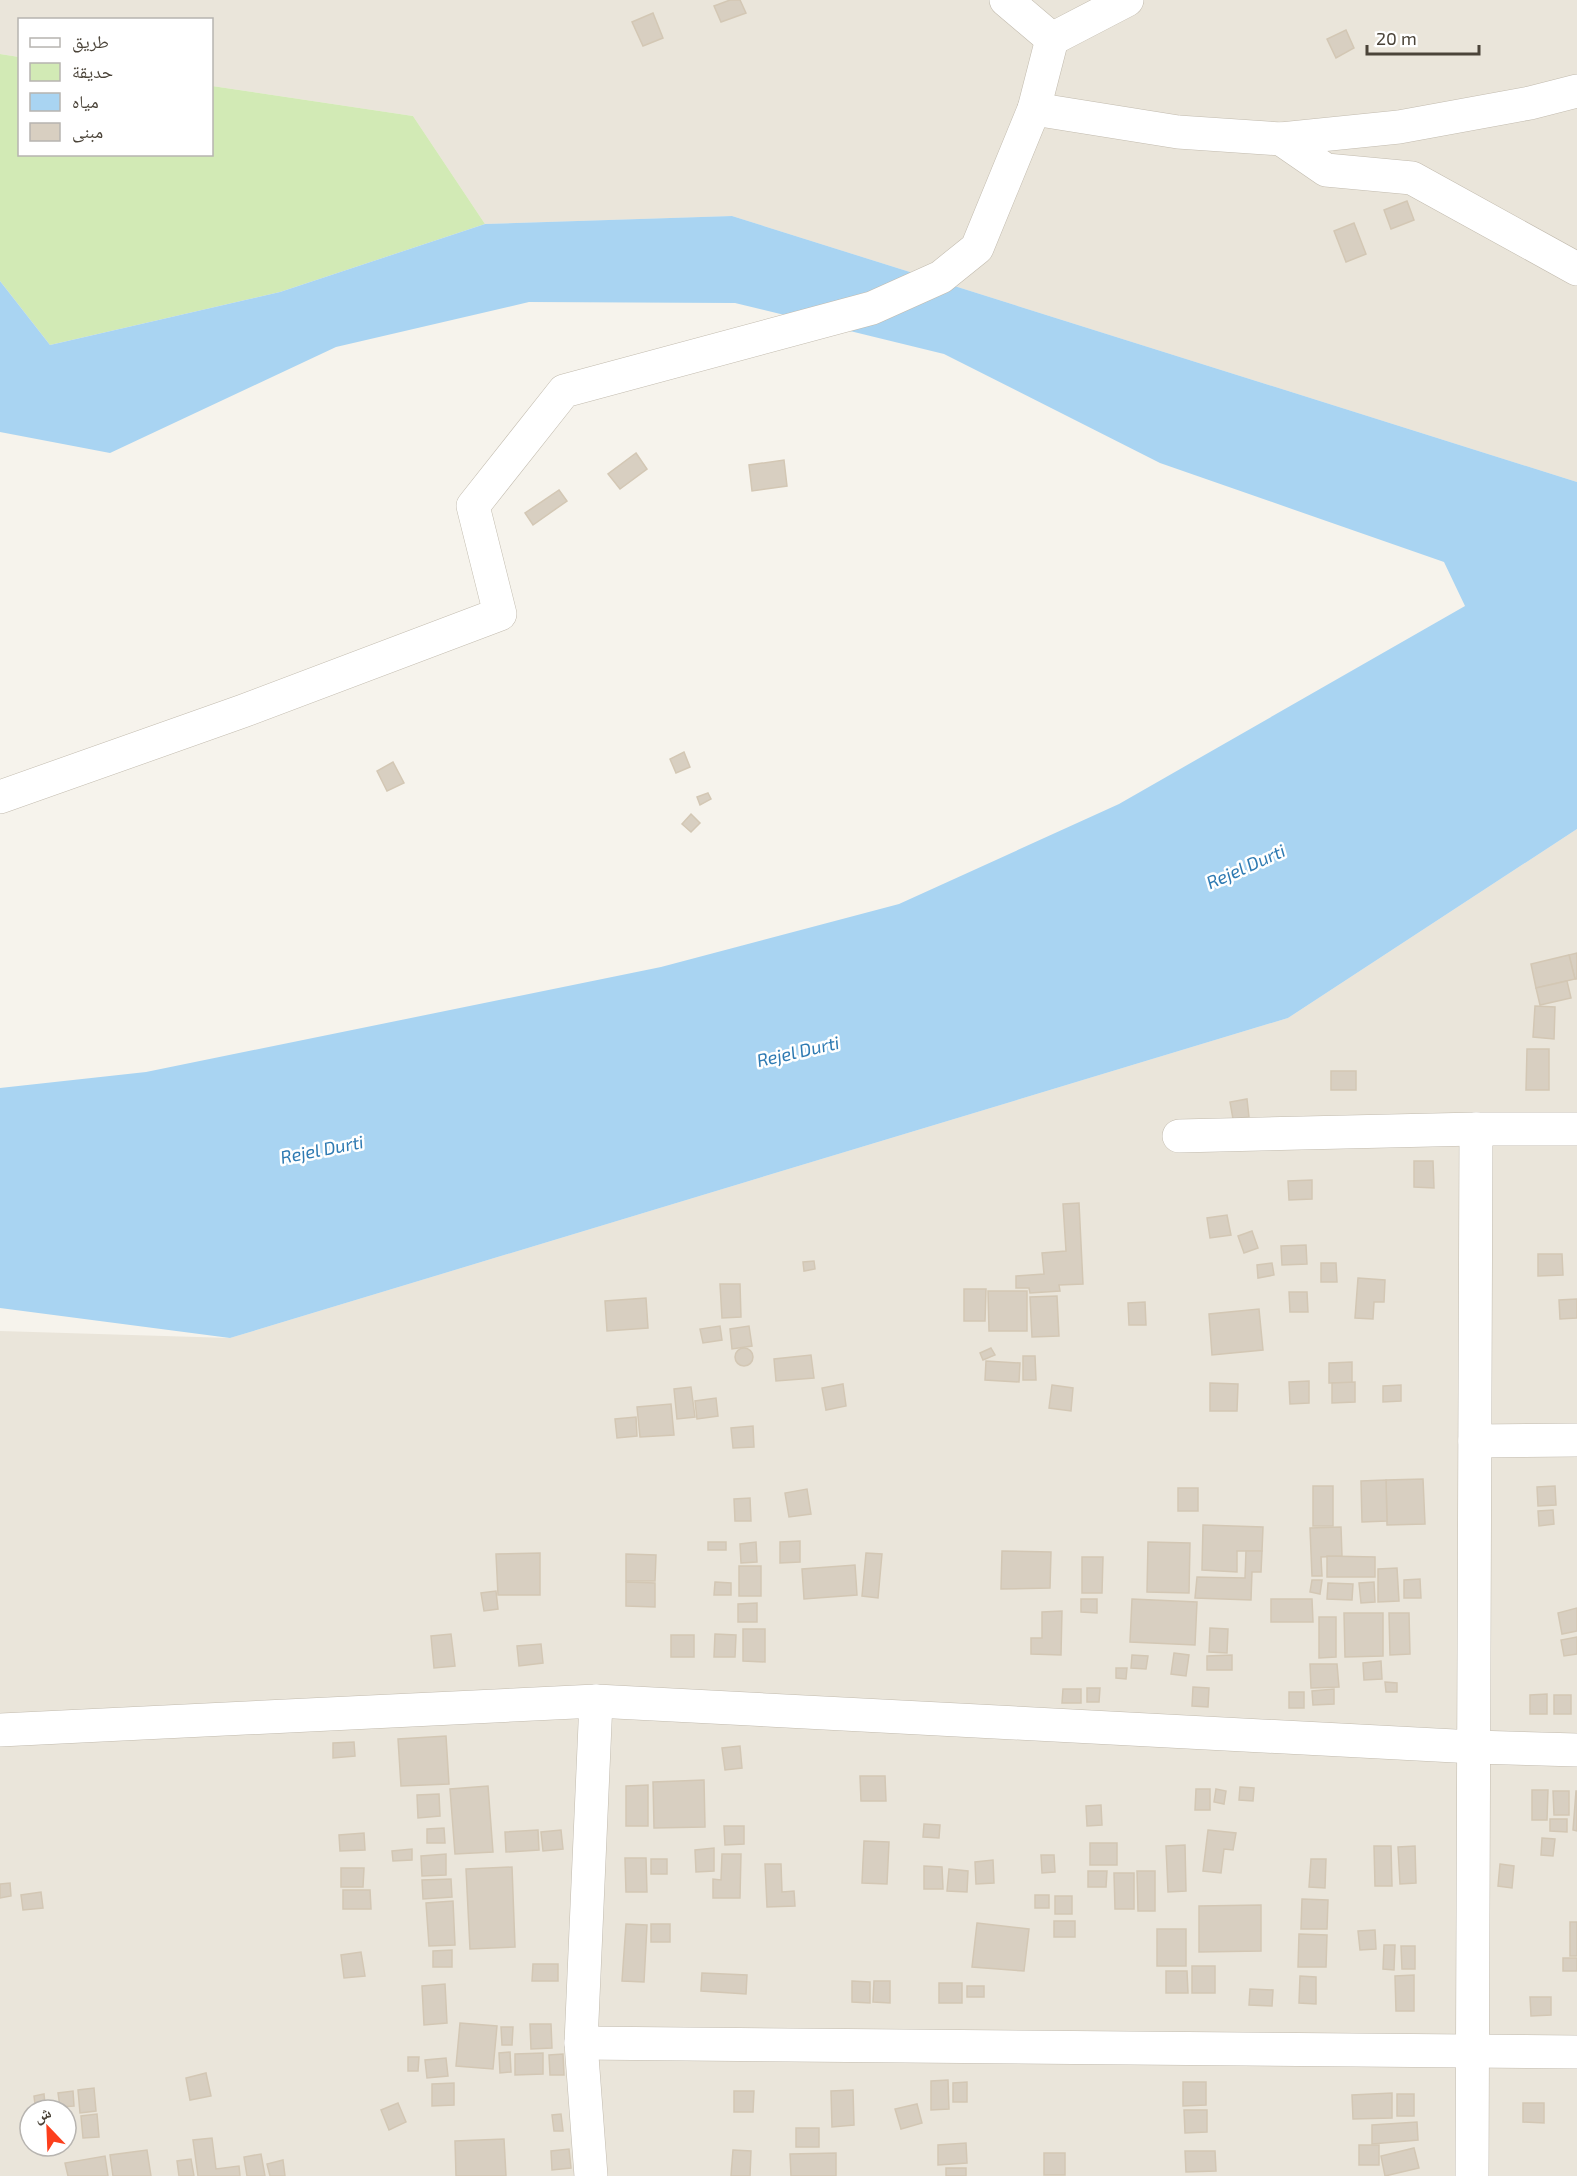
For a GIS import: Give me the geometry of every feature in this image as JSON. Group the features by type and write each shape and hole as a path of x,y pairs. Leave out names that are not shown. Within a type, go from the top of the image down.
{"street":[{"path":"1006,0 1052,39"},
{"path":"0,797 243,711 500,614 473,506 564,391 872,308 941,277 977,248 1034,109 1052,39 1127,0"},
{"path":"1034,109 1178,132 1281,139 1399,127 1530,103 1577,91"},
{"path":"1281,139 1326,170 1413,178 1577,269"},
{"path":"1472,2176 1476,1129"},
{"path":"1179,1136 1577,1129"},
{"path":"1475,1441 1577,1440"},
{"path":"591,2176 581,2043 596,1701"},
{"path":"0,1730 596,1701 1474,1747 1577,1750"},
{"path":"581,2043 1577,2052"}],"shaded area":[{"path":"0,0 1577,0 1577,482 732,216 485,224 413,116 213,86 213,18 18,18 18,57 0,54"},
{"path":"1577,829 1577,2176 0,2176 0,1331 230,1338 1288,1018"}],"green space":[{"path":"0,54 18,57 18,156 213,156 213,86 413,116 485,224 280,292 50,345 0,281"}],"water":[{"name":"Rejel Durti","path":"732,216 1577,482 1577,829 1288,1018 230,1338 0,1308 0,1088 146,1072 661,967 899,904 1119,804 1465,606 1444,562 1160,463 944,354 735,303 529,302 336,347 110,453 0,432 0,281 50,345 280,292 485,224"}],"building":[{"path":"730,0 740,0 746,13 721,22 714,6"},
{"path":"653,13 663,38 643,46 632,22"},
{"path":"1346,30 1354,48 1336,58 1327,39"},
{"path":"1407,201 1414,220 1391,229 1384,210"},
{"path":"1354,223 1366,254 1346,262 1334,231"},
{"path":"636,453 647,469 620,489 608,474"},
{"path":"784,460 787,486 752,491 749,465"},
{"path":"559,490 567,501 533,525 525,513"},
{"path":"684,752 690,767 676,773 670,759"},
{"path":"393,762 404,783 387,791 377,771"},
{"path":"708,793 711,799 700,805 697,797"},
{"path":"691,814 700,823 691,832 682,824"},
{"path":"1577,953 1577,979 1575,979 1569,955"},
{"path":"1569,955 1575,979 1536,988 1531,964"},
{"path":"1567,981 1571,998 1540,1005 1536,988"},
{"path":"1535,1006 1555,1007 1554,1039 1533,1037"},
{"path":"1527,1049 1549,1049 1549,1090 1526,1090"},
{"path":"1331,1071 1356,1071 1356,1090 1331,1090"},
{"path":"1247,1099 1249,1117 1233,1119 1230,1102"},
{"path":"1414,1161 1433,1161 1434,1188 1414,1187"},
{"path":"1312,1180 1312,1199 1289,1200 1288,1181"},
{"path":"1079,1203 1083,1284 1059,1285 1060,1291 1030,1293 1029,1288 1016,1288 1016,1276 1044,1274 1042,1253 1066,1251 1063,1204"},
{"path":"1227,1215 1231,1235 1210,1238 1207,1218"},
{"path":"1252,1231 1258,1248 1244,1253 1238,1236"},
{"path":"1306,1245 1307,1264 1282,1265 1281,1246"},
{"path":"1538,1254 1562,1254 1563,1275 1538,1276"},
{"path":"814,1261 815,1269 804,1271 803,1262"},
{"path":"1272,1263 1274,1275 1258,1278 1257,1265"},
{"path":"1321,1263 1336,1263 1337,1282 1321,1282"},
{"path":"1358,1278 1385,1280 1384,1302 1374,1302 1373,1319 1355,1318"},
{"path":"720,1284 740,1284 741,1317 722,1318"},
{"path":"964,1289 986,1289 985,1321 964,1321"},
{"path":"988,1291 1027,1291 1027,1331 989,1331"},
{"path":"1289,1292 1307,1292 1308,1312 1290,1312"},
{"path":"1057,1296 1059,1336 1032,1337 1030,1297"},
{"path":"646,1298 648,1328 607,1331 605,1301"},
{"path":"1577,1299 1577,1318 1560,1319 1559,1300"},
{"path":"1145,1302 1146,1325 1129,1325 1128,1303"},
{"path":"1259,1309 1263,1350 1212,1355 1209,1314"},
{"path":"720,1326 722,1340 703,1343 700,1329"},
{"path":"749,1326 752,1346 732,1349 730,1329"},
{"path":"740,1348 748,1348 753,1353 751,1364 740,1366 735,1361 735,1353"},
{"path":"991,1348 995,1355 983,1360 980,1353"},
{"path":"811,1355 814,1378 776,1381 774,1359"},
{"path":"1023,1356 1035,1356 1036,1380 1023,1380"},
{"path":"986,1361 1020,1363 1019,1382 985,1380"},
{"path":"1352,1362 1352,1383 1329,1383 1329,1363"},
{"path":"1309,1381 1309,1403 1290,1404 1289,1382"},
{"path":"1355,1382 1355,1402 1332,1403 1332,1383"},
{"path":"1210,1383 1238,1384 1237,1411 1210,1411"},
{"path":"843,1384 846,1406 826,1410 822,1388"},
{"path":"1052,1385 1073,1388 1071,1411 1049,1408"},
{"path":"1401,1385 1401,1401 1383,1402 1383,1386"},
{"path":"691,1387 695,1417 677,1419 674,1389"},
{"path":"716,1398 718,1416 697,1419 695,1401"},
{"path":"671,1404 674,1435 640,1437 637,1407"},
{"path":"636,1417 637,1436 617,1438 615,1419"},
{"path":"753,1426 754,1447 733,1448 731,1428"},
{"path":"1423,1479 1425,1524 1387,1525 1386,1480"},
{"path":"1386,1480 1387,1521 1362,1522 1361,1481"},
{"path":"1313,1486 1333,1486 1333,1526 1313,1526"},
{"path":"1555,1486 1556,1505 1538,1506 1537,1487"},
{"path":"1178,1488 1198,1488 1198,1511 1178,1511"},
{"path":"807,1489 811,1514 789,1517 785,1493"},
{"path":"750,1498 751,1521 735,1521 734,1499"},
{"path":"1553,1510 1554,1524 1539,1526 1538,1511"},
{"path":"1203,1525 1263,1527 1262,1551 1237,1551 1237,1572 1202,1570"},
{"path":"1341,1527 1342,1556 1321,1557 1322,1576 1312,1576 1310,1528"},
{"path":"800,1541 800,1562 780,1563 780,1542"},
{"path":"708,1542 726,1542 726,1550 708,1550"},
{"path":"756,1542 757,1562 741,1563 740,1544"},
{"path":"1148,1542 1190,1543 1189,1593 1147,1592"},
{"path":"1002,1551 1051,1552 1050,1588 1001,1589"},
{"path":"1246,1551 1262,1551 1261,1572 1252,1572 1251,1600 1195,1598 1197,1577 1245,1578"},
{"path":"540,1553 540,1595 498,1595 496,1554"},
{"path":"866,1553 882,1554 878,1598 862,1596"},
{"path":"626,1554 656,1555 655,1581 626,1581"},
{"path":"1327,1556 1375,1557 1375,1577 1327,1577"},
{"path":"1082,1557 1103,1557 1102,1593 1082,1593"},
{"path":"855,1565 857,1595 804,1599 802,1569"},
{"path":"739,1566 761,1566 761,1596 739,1596"},
{"path":"1397,1568 1399,1601 1378,1602 1378,1569"},
{"path":"1420,1579 1421,1598 1404,1598 1404,1580"},
{"path":"1312,1580 1322,1580 1320,1594 1310,1592"},
{"path":"626,1582 655,1583 655,1607 626,1606"},
{"path":"715,1582 731,1583 731,1595 714,1595"},
{"path":"1374,1582 1375,1602 1361,1603 1359,1583"},
{"path":"1328,1583 1353,1584 1352,1600 1327,1599"},
{"path":"496,1591 498,1609 484,1611 481,1593"},
{"path":"1081,1599 1097,1599 1097,1613 1081,1612"},
{"path":"1132,1599 1197,1602 1195,1645 1130,1642"},
{"path":"1271,1599 1312,1599 1313,1622 1271,1622"},
{"path":"757,1603 757,1622 738,1622 738,1604"},
{"path":"1577,1608 1577,1631 1562,1634 1558,1613"},
{"path":"1062,1611 1061,1655 1031,1654 1031,1638 1042,1638 1042,1612"},
{"path":"1344,1613 1383,1613 1383,1656 1345,1657"},
{"path":"1389,1613 1409,1613 1410,1654 1390,1655"},
{"path":"1319,1617 1336,1617 1336,1657 1319,1658"},
{"path":"1210,1628 1228,1629 1227,1653 1209,1652"},
{"path":"743,1629 765,1629 765,1662 743,1661"},
{"path":"451,1634 455,1666 434,1668 431,1636"},
{"path":"715,1634 736,1635 735,1657 714,1657"},
{"path":"671,1635 694,1635 694,1657 671,1657"},
{"path":"1577,1637 1577,1654 1564,1656 1561,1640"},
{"path":"541,1644 543,1663 519,1666 517,1646"},
{"path":"1174,1653 1189,1655 1186,1676 1171,1674"},
{"path":"1132,1655 1148,1656 1146,1669 1131,1668"},
{"path":"1232,1655 1232,1670 1207,1670 1207,1656"},
{"path":"1381,1661 1382,1679 1364,1680 1363,1663"},
{"path":"1310,1664 1337,1664 1339,1687 1311,1688"},
{"path":"1116,1668 1127,1668 1126,1679 1116,1678"},
{"path":"1385,1682 1397,1683 1397,1692 1386,1692"},
{"path":"1193,1687 1209,1688 1208,1707 1192,1706"},
{"path":"1087,1688 1100,1688 1099,1702 1087,1702"},
{"path":"1063,1689 1081,1689 1081,1703 1062,1703"},
{"path":"1334,1689 1334,1704 1313,1705 1312,1691"},
{"path":"1289,1692 1304,1692 1304,1708 1289,1708"},
{"path":"1547,1694 1547,1714 1530,1714 1530,1695"},
{"path":"1554,1695 1571,1695 1571,1714 1554,1714"},
{"path":"446,1736 449,1784 401,1786 398,1739"},
{"path":"354,1742 355,1756 333,1758 333,1743"},
{"path":"740,1746 742,1768 725,1770 722,1748"},
{"path":"860,1776 885,1776 886,1801 861,1801"},
{"path":"704,1780 705,1827 654,1828 653,1782"},
{"path":"648,1785 648,1826 626,1826 626,1786"},
{"path":"488,1786 493,1852 455,1854 450,1789"},
{"path":"1240,1787 1254,1788 1253,1801 1239,1800"},
{"path":"1196,1789 1210,1789 1210,1810 1195,1810"},
{"path":"1216,1789 1226,1791 1224,1804 1214,1802"},
{"path":"1532,1790 1548,1790 1547,1820 1532,1820"},
{"path":"1553,1791 1569,1791 1569,1815 1554,1815"},
{"path":"1577,1791 1577,1831 1573,1830"},
{"path":"439,1794 440,1816 418,1818 417,1795"},
{"path":"1101,1805 1102,1825 1087,1826 1086,1806"},
{"path":"1550,1819 1567,1819 1567,1832 1550,1831"},
{"path":"924,1824 940,1825 939,1838 923,1837"},
{"path":"724,1826 744,1826 744,1844 725,1845"},
{"path":"444,1828 445,1843 427,1843 427,1829"},
{"path":"538,1830 539,1850 506,1852 505,1832"},
{"path":"561,1830 563,1849 543,1851 541,1832"},
{"path":"1208,1830 1236,1833 1233,1850 1224,1849 1221,1873 1203,1871"},
{"path":"364,1833 365,1850 340,1851 339,1835"},
{"path":"1542,1838 1555,1839 1553,1856 1541,1855"},
{"path":"864,1841 889,1842 887,1884 862,1883"},
{"path":"1090,1843 1117,1843 1117,1865 1090,1865"},
{"path":"1185,1845 1186,1891 1168,1892 1166,1846"},
{"path":"1374,1846 1391,1846 1392,1886 1375,1886"},
{"path":"1415,1846 1416,1883 1400,1884 1398,1847"},
{"path":"714,1848 714,1871 696,1872 695,1850"},
{"path":"412,1849 412,1860 393,1861 392,1851"},
{"path":"446,1854 446,1875 422,1876 421,1856"},
{"path":"722,1854 741,1854 740,1898 713,1898 713,1879 721,1880"},
{"path":"1041,1855 1054,1855 1055,1872 1042,1873"},
{"path":"625,1858 646,1858 647,1892 626,1892"},
{"path":"651,1859 667,1859 667,1874 651,1874"},
{"path":"1311,1859 1326,1859 1325,1888 1309,1887"},
{"path":"993,1860 994,1883 976,1884 975,1862"},
{"path":"765,1864 781,1864 782,1892 794,1891 795,1906 767,1907"},
{"path":"1500,1864 1514,1866 1512,1888 1498,1886"},
{"path":"924,1866 942,1867 943,1889 924,1889"},
{"path":"512,1867 515,1947 470,1949 466,1869"},
{"path":"341,1868 364,1868 363,1887 341,1887"},
{"path":"949,1869 968,1871 967,1892 947,1891"},
{"path":"1088,1871 1107,1871 1106,1887 1088,1887"},
{"path":"1137,1871 1155,1871 1155,1911 1138,1911"},
{"path":"1114,1873 1134,1873 1134,1909 1115,1909"},
{"path":"451,1879 452,1897 423,1899 422,1880"},
{"path":"10,1883 11,1896 0,1898 0,1884"},
{"path":"343,1890 370,1890 371,1909 343,1909"},
{"path":"41,1892 43,1908 23,1910 21,1895"},
{"path":"1035,1895 1049,1895 1049,1908 1035,1908"},
{"path":"1055,1896 1072,1896 1072,1914 1055,1914"},
{"path":"1302,1899 1328,1900 1327,1929 1301,1929"},
{"path":"453,1901 455,1945 429,1946 426,1903"},
{"path":"1261,1905 1261,1951 1199,1952 1199,1906"},
{"path":"1054,1921 1075,1921 1075,1937 1054,1937"},
{"path":"1570,1922 1577,1922 1577,1956 1570,1956"},
{"path":"977,1923 1029,1929 1024,1971 972,1967"},
{"path":"626,1924 647,1925 644,1982 622,1981"},
{"path":"651,1924 670,1924 670,1942 651,1942"},
{"path":"1157,1929 1186,1929 1186,1966 1157,1966"},
{"path":"1375,1930 1376,1949 1360,1950 1358,1931"},
{"path":"1299,1934 1327,1935 1326,1967 1298,1967"},
{"path":"1384,1945 1395,1945 1394,1970 1383,1969"},
{"path":"1401,1946 1415,1946 1415,1969 1402,1969"},
{"path":"452,1950 452,1967 433,1967 433,1951"},
{"path":"361,1952 365,1976 344,1978 341,1955"},
{"path":"1563,1958 1577,1958 1577,1971 1563,1971"},
{"path":"533,1964 558,1964 558,1981 532,1981"},
{"path":"1192,1966 1215,1966 1215,1993 1192,1993"},
{"path":"1166,1971 1187,1971 1188,1993 1166,1993"},
{"path":"702,1973 747,1975 746,1994 701,1991"},
{"path":"1414,1975 1414,2011 1396,2011 1395,1976"},
{"path":"1300,1976 1316,1977 1316,2004 1299,2003"},
{"path":"852,1981 870,1982 870,2003 852,2002"},
{"path":"874,1981 890,1981 890,2003 873,2002"},
{"path":"939,1983 962,1983 962,2003 939,2003"},
{"path":"445,1984 447,2023 424,2025 422,1986"},
{"path":"967,1986 984,1986 984,1997 967,1997"},
{"path":"1250,1989 1273,1990 1272,2006 1249,2005"},
{"path":"1530,1997 1551,1997 1551,2015 1531,2016"},
{"path":"460,2023 497,2026 493,2069 456,2066"},
{"path":"530,2024 551,2024 552,2048 531,2049"},
{"path":"501,2027 513,2027 512,2045 502,2045"},
{"path":"510,2052 511,2072 500,2073 499,2053"},
{"path":"543,2053 543,2074 515,2075 515,2054"},
{"path":"563,2054 564,2075 550,2075 549,2055"},
{"path":"408,2057 419,2057 418,2071 408,2071"},
{"path":"446,2058 448,2076 427,2078 425,2060"},
{"path":"206,2073 211,2096 190,2100 186,2078"},
{"path":"948,2080 949,2109 931,2110 931,2081"},
{"path":"967,2082 967,2102 953,2102 953,2083"},
{"path":"1183,2082 1206,2082 1206,2105 1183,2106"},
{"path":"454,2083 454,2105 432,2106 432,2084"},
{"path":"94,2088 96,2111 80,2113 78,2090"},
{"path":"853,2090 854,2125 832,2127 831,2091"},
{"path":"73,2091 73,2098 59,2098 58,2093"},
{"path":"734,2091 754,2091 753,2112 734,2112"},
{"path":"1392,2093 1392,2118 1353,2119 1352,2095"},
{"path":"44,2094 44,2098 34,2098 34,2096"},
{"path":"1397,2094 1414,2094 1414,2116 1397,2116"},
{"path":"398,2103 406,2122 389,2130 381,2110"},
{"path":"1523,2103 1544,2103 1544,2123 1523,2122"},
{"path":"917,2104 922,2123 901,2129 895,2109"},
{"path":"1184,2110 1207,2110 1207,2132 1185,2133"},
{"path":"97,2114 99,2137 83,2138 81,2116"},
{"path":"561,2114 563,2131 554,2131 552,2115"},
{"path":"1417,2122 1418,2140 1372,2144 1372,2125"},
{"path":"796,2128 819,2128 819,2147 796,2147"},
{"path":"212,2138 216,2169 239,2166 240,2176 198,2176 193,2140"},
{"path":"504,2139 506,2176 456,2176 455,2141"},
{"path":"966,2143 967,2163 938,2165 938,2145"},
{"path":"1359,2145 1379,2145 1379,2165 1359,2165"},
{"path":"1414,2148 1419,2168 1385,2176 1381,2156"},
{"path":"569,2149 571,2168 552,2170 551,2151"},
{"path":"147,2150 151,2176 113,2176 110,2155"},
{"path":"733,2150 751,2151 750,2176 731,2176"},
{"path":"1185,2151 1215,2151 1216,2171 1186,2172"},
{"path":"836,2153 836,2176 791,2176 790,2154"},
{"path":"1044,2153 1065,2153 1065,2175 1044,2175"},
{"path":"261,2154 265,2176 247,2176 244,2157"},
{"path":"105,2156 108,2176 68,2176 65,2163"},
{"path":"191,2159 194,2176 179,2176 177,2161"},
{"path":"283,2160 285,2176 270,2176 267,2164"},
{"path":"946,2168 966,2168 966,2176 946,2176"}]}
